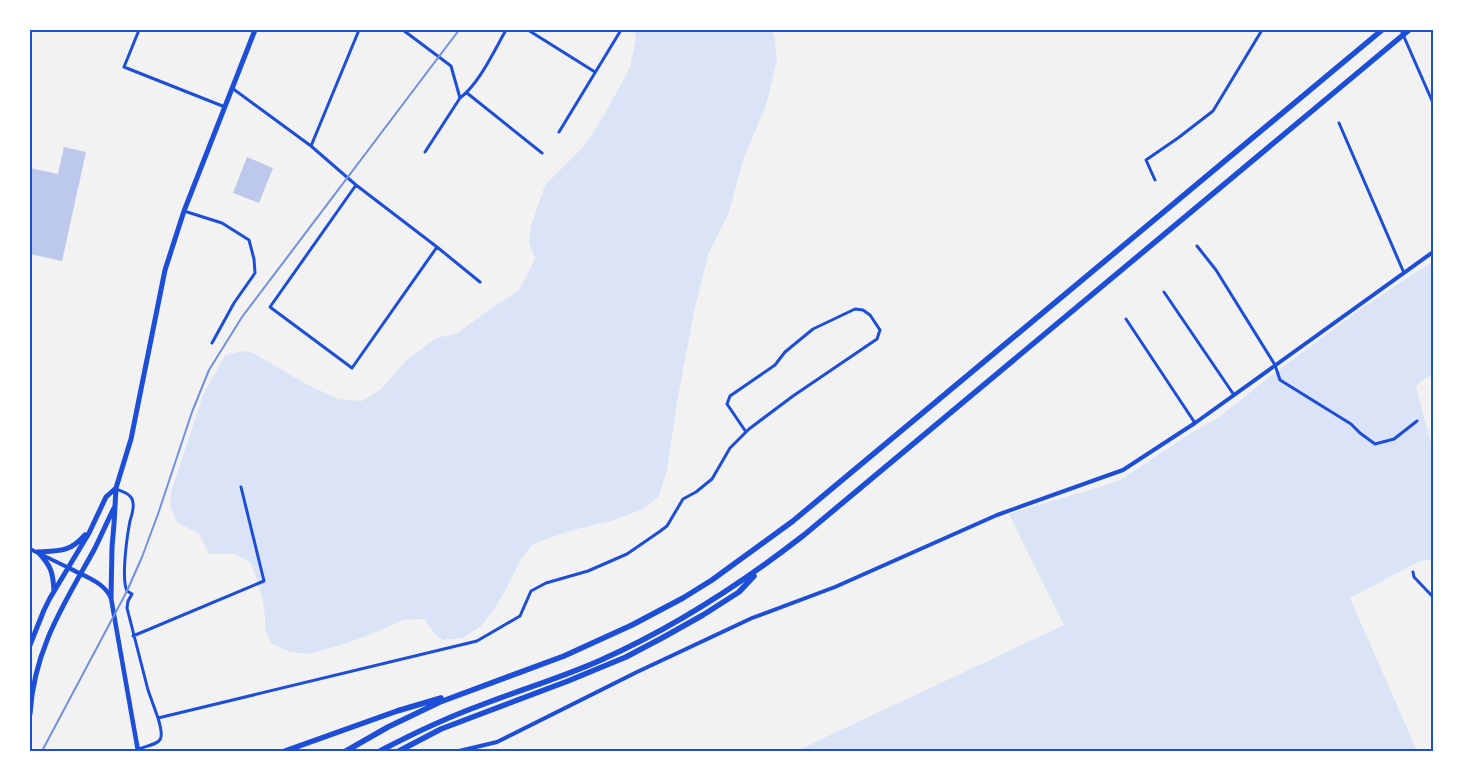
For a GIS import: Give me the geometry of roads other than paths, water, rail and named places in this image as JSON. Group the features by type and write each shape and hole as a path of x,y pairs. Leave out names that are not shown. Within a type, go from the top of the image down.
{"highway":[{"path":"346,751 388,727 434,705 546,663 613,635 683,598 727,570 793,521 1382,30"},
{"path":"380,751 452,716 615,654 694,612 760,568 804,535 1409,30"},
{"path":"399,751 441,729 568,681 655,642 739,592 760,568"},
{"path":"285,751 397,711 470,690"}],"main road":[{"path":"138,750 111,598 116,488 128,449 165,270 184,211 255,30"},
{"path":"30,645 44,610 91,529 106,497 116,488"},
{"path":"30,714 34,682 44,645 116,503"},
{"path":"38,552 57,551 68,548 77,544 91,529"},
{"path":"38,552 49,564 52,571 54,592"},
{"path":"69,568 101,585 111,598"}],"street":[{"path":"139,30 124,67 225,107"},
{"path":"310,146 359,30"},
{"path":"403,30 451,66 460,98"},
{"path":"424,152 460,98 467,93 486,66 506,30"},
{"path":"528,30 595,72"},
{"path":"559,132 621,30"},
{"path":"1156,180 1146,160 1213,111 1262,30"},
{"path":"1401,30 1433,102"},
{"path":"232,88 310,146 356,186 437,246 480,282"},
{"path":"467,93 542,153"},
{"path":"1339,123 1404,272"},
{"path":"356,186 270,307 352,368 437,246"},
{"path":"184,211 222,223 249,240 254,259 255,273 234,303 212,343"},
{"path":"1197,246 1216,270 1274,365 1280,380 1351,424 1376,444 1394,438 1417,420"},
{"path":"459,751 497,742 637,672 752,618 834,586 997,515 1123,470 1195,423 1433,252"},
{"path":"1164,292 1234,395"},
{"path":"158,718 477,641 520,616 531,591 546,583 588,571 627,554 667,526 683,499 696,492 712,479 730,448 746,432 793,396 877,339 880,330 870,315 863,310 855,309 813,329 785,352 775,364 730,396 727,404 746,432"},
{"path":"1126,319 1195,423"},
{"path":"133,636 264,581 241,487"},
{"path":"116,488 132,497 133,503 124,579 127,590 132,594 127,608 148,690 163,734 161,740 157,743 138,750"},
{"path":"30,549 69,568"},
{"path":"1413,572 1414,577 1433,597"}],"railway":[{"path":"42,751 127,591 142,557 192,412 209,370 242,317 459,30"}]}
